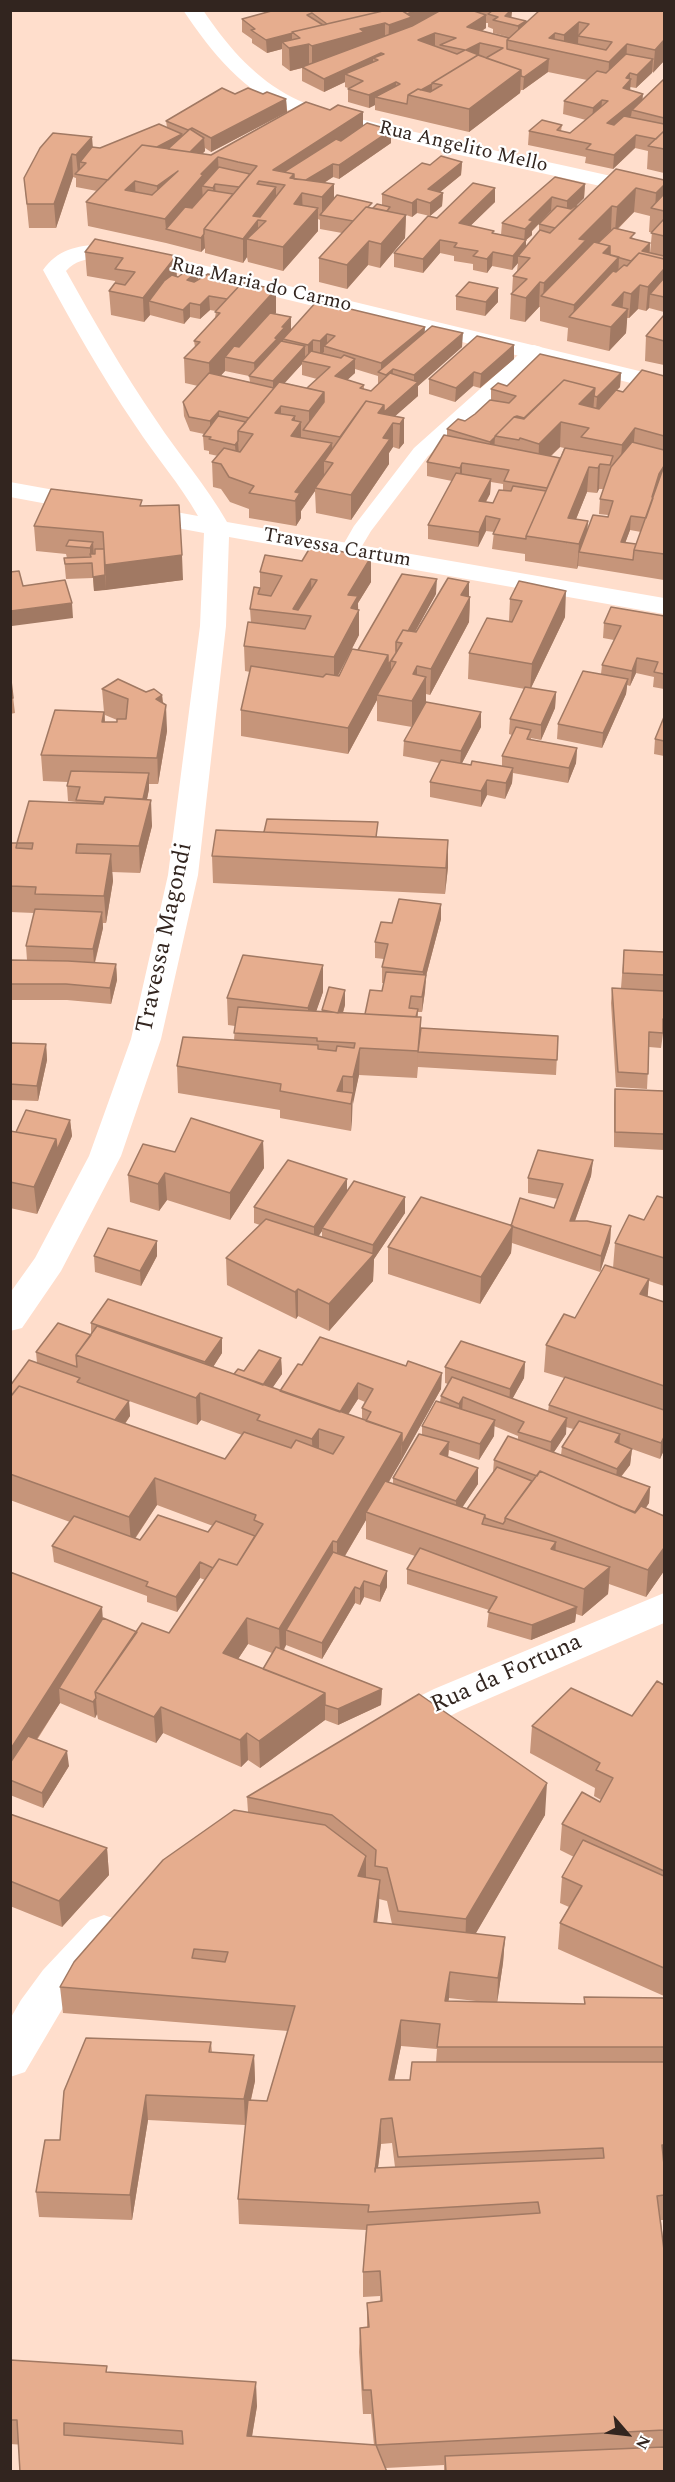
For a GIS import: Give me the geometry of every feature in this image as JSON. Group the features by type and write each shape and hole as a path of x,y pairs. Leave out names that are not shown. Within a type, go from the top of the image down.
{"street":[{"name":"Rua Angelito Mello","path":"193,10 208,33 245,76 280,99 321,114 407,136 664,194"},
{"name":"Rua Maria do Carmo","path":"217,527 197,492 146,424 94,341 54,270 62,259 76,253 100,251 132,255 664,384"},
{"name":"Travessa Cartum","path":"10,489 349,552 664,606"},
{"name":"Travessa Magondi","path":"10,1319 49,1263 105,1156 146,1039 183,875 213,626 217,527"},
{"name":"Rua da Fortuna","path":"368,1740 447,1700 664,1607"},
{"path":"10,2059 57,1982 130,1907"}],"lane":[{"path":"349,552 361,530 421,452 534,351"}],"building":[{"path":"275,10 387,10 327,24 312,13 307,15 323,25 266,40 251,30 255,29 242,19"},
{"path":"387,10 401,10 412,17 389,25 385,23 360,29 364,32 312,46 309,44 289,48 282,42 300,38 292,32"},
{"path":"401,10 417,10 407,14"},
{"path":"441,10 471,10 486,15 467,27 509,38 507,49 549,59 524,77 521,76 521,70 486,58 503,48 480,43 466,50 484,57 478,55 432,84 408,95 407,104 375,97 400,84 396,82 369,95 348,89 363,81 345,74 378,60 373,58 384,54 381,53 324,79 302,67 412,26","holes":["435,33 456,38 440,45 465,50 457,54 418,40"]},
{"path":"488,10 511,10 505,16 526,21 518,26 493,20 498,17 488,14 492,11"},
{"path":"540,10 664,10 664,40 655,50 627,44 609,62 507,40","holes":["579,22 589,24 578,36 612,42 606,50 549,38 555,33 564,35"]},
{"path":"626,54 653,59 637,75 630,73 626,78 631,79 623,88 643,94 607,123 614,125 624,116 664,124 664,131 656,139 636,135 614,155 586,149 591,144 529,131 542,120 562,125 557,130 570,133 608,101 602,100 593,108 564,101 597,71 606,73"},
{"path":"478,55 521,70 469,109 408,95 418,89 430,92 442,85 432,83"},
{"path":"664,79 664,118 632,110"},
{"path":"222,88 235,94 248,88 286,99 211,138 192,128 188,130 166,121"},
{"path":"306,102 330,110 338,105 363,112 273,170 294,174 290,178 334,184 322,197 302,193 294,204 318,208 283,247 247,239 266,221 258,220 243,239 204,229 257,166 218,157 201,174 203,175 165,219 86,202 142,145 211,155","holes":["178,171 152,195 125,190 135,181 157,186","259,181 285,185 260,217 253,216 276,187 257,184"]},
{"path":"367,123 391,130 339,165 333,164 306,180 294,179 294,174 284,172 336,139 341,141"},
{"path":"159,124 182,134 157,147 142,145 108,180 75,174 86,163 80,162 92,147 100,148"},
{"path":"190,129 204,138 190,152 168,149"},
{"path":"664,131 664,149 648,146"},
{"path":"53,133 92,137 76,155 72,154 54,204 27,204 24,178 40,148"},
{"path":"441,156 462,162 428,189 443,193 430,203 417,199 412,203 382,194 422,163 430,165"},
{"path":"219,167 250,174 239,187 215,184 213,188 202,186"},
{"path":"616,169 664,180 664,185 656,193 636,188 617,207 612,206 579,239 586,240 544,283 540,282 526,298 511,294 527,279 513,276 530,258 518,256 540,230 550,233"},
{"path":"555,177 585,184 567,201 552,197 529,220 533,221 525,229 502,223"},
{"path":"473,183 495,188 459,223 526,240 513,256 493,252 487,259 473,256 478,251 454,247 457,243 440,240 423,259 394,253 428,216 437,218"},
{"path":"208,190 233,194 204,229 201,238 166,229 185,207 192,208"},
{"path":"664,194 664,211 651,208"},
{"path":"337,195 372,203 353,221 320,215"},
{"path":"377,204 390,207 387,211 373,208"},
{"path":"557,206 571,209 577,206 555,228 539,224"},
{"path":"366,207 406,215 381,244 369,241 347,265 319,258"},
{"path":"664,219 664,236 651,233"},
{"path":"614,228 635,233 630,238 650,243 642,251 664,256 664,259 639,253 631,261 610,255 610,246 598,243"},
{"path":"95,239 176,256 143,298 109,291 115,283 125,285 135,272 115,269 123,258 85,252"},
{"path":"594,242 610,246 603,253 619,257 574,305 541,296"},
{"path":"639,253 664,259 664,269 648,287 640,285 631,294 624,292 612,305 628,309 611,327 569,317 613,271 616,272 624,265 627,266"},
{"path":"189,269 198,271 187,280 194,282 208,274 246,283 242,283 227,299 209,296 200,305 190,303 183,310 149,301 164,281 172,275 178,277"},
{"path":"664,278 664,297 650,294"},
{"path":"469,282 498,288 486,302 456,296"},
{"path":"242,283 276,289 209,363 184,358 200,342 194,341 220,313 215,312"},
{"path":"317,301 425,327 381,363 324,346 335,336 327,334 320,341 313,340 308,345 283,339"},
{"path":"270,313 291,317 275,338 277,339 254,363 225,357 234,346 239,347"},
{"path":"664,315 664,341 646,336"},
{"path":"432,326 463,333 414,375 393,369 386,375 378,372"},
{"path":"477,336 514,345 481,374 474,372 456,388 429,379"},
{"path":"281,341 305,346 273,381 249,376"},
{"path":"311,351 341,358 344,355 355,359 335,376 364,385 360,388 371,391 390,373 418,382 384,412 384,405 366,401 340,437 303,430 324,402 324,392 307,388 330,367 302,361"},
{"path":"540,354 621,373 597,397 594,396 595,388 564,380 524,418 514,417 490,442 447,429 458,419 465,421 490,400 509,403 516,396 491,389 498,383 507,386"},
{"path":"642,370 664,376 664,436 635,428 622,445 581,437 589,428 561,422 539,444 520,438 519,440 495,436 514,417 524,419 564,380 595,388 579,404 599,409 616,390 623,392"},
{"path":"209,373 274,388 249,418 219,411 210,421 189,417 183,402"},
{"path":"279,382 324,392 309,411 281,406 275,413 295,416 292,420 301,422 291,436 332,443 295,492 300,493 295,501 249,493 254,486 229,477 221,464 212,462 224,448 240,452 253,434 238,431"},
{"path":"366,401 384,405 378,413 404,418 400,424 393,423 383,438 390,439 351,495 315,488 333,463 324,461"},
{"path":"218,416 246,422 238,431 238,441 235,445 203,436"},
{"path":"444,435 560,458 547,488 504,481 509,470 462,463 460,468 427,462"},
{"path":"632,442 664,450 664,466 659,474 646,518 631,516 621,542 636,544 633,560 579,552 593,515 608,517 613,501 600,499 611,467"},
{"path":"565,448 613,456 610,465 600,464 598,468 589,467 568,518 588,521 579,544 526,536"},
{"path":"664,466 664,554 634,550"},
{"path":"456,473 491,479 479,501 493,503 499,490 511,491 513,486 546,491 526,539 493,534 500,519 486,516 479,532 428,525"},
{"path":"51,489 142,500 140,506 179,505 182,555 105,565 103,532 34,526"},
{"path":"69,540 93,542 90,548 66,546"},
{"path":"311,546 371,557 348,595 358,596 351,608 359,610 334,657 244,646 248,622 305,629 311,616 250,609 254,587 260,588 258,594 271,596 282,576 260,572 265,555 302,561","holes":["311,579 317,580 298,610 293,609"]},
{"path":"95,549 104,549 105,575 93,577 92,563 65,564 64,558 91,557 90,554 95,554"},
{"path":"19,571 23,586 65,580 72,603 11,611 10,572"},
{"path":"402,574 437,579 408,631 403,630 396,642 396,653 388,665 388,655 358,650"},
{"path":"448,578 469,582 461,595 470,597 431,669 417,666 413,674 426,677 412,701 377,695 396,662 391,661 402,643 396,642 403,630 416,632"},
{"path":"519,581 566,591 532,664 469,653 487,618 512,622 522,601 510,599"},
{"path":"611,607 664,616 664,674 654,672 658,662 637,658 632,671 602,665 621,626 604,623"},
{"path":"352,649 388,655 348,728 241,710 251,666 323,677 326,674 339,676"},
{"path":"583,671 628,679 603,733 558,724"},
{"path":"10,672 13,698 10,698"},
{"path":"118,679 146,692 154,689 162,695 156,699 166,705 157,758 41,755 55,710 104,712 102,722 117,722 117,719 126,719 128,699 102,689"},
{"path":"525,687 556,692 541,725 510,719"},
{"path":"426,702 481,712 461,751 404,741"},
{"path":"664,717 664,741 655,739"},
{"path":"516,727 531,730 527,739 577,748 569,768 502,756"},
{"path":"441,760 471,765 472,761 513,768 506,783 487,780 481,791 430,782"},
{"path":"71,771 149,773 143,799 105,797 104,802 76,800 80,787 67,786"},
{"path":"105,797 151,800 139,846 77,844 76,853 111,854 104,896 35,894 36,887 10,886 10,843 17,843 29,801 103,804","holes":["17,843 33,843 32,849 16,848"]},
{"path":"267,819 378,822 376,837 264,832"},
{"path":"216,830 448,840 446,868 212,856"},
{"path":"399,899 441,904 423,972 382,967 388,944 375,942 381,922 392,923"},
{"path":"35,909 102,912 93,949 26,946"},
{"path":"624,950 664,952 664,975 623,973"},
{"path":"243,955 323,965 308,1008 227,998"},
{"path":"10,960 116,964 110,988 66,984 10,984"},
{"path":"386,972 426,975 422,997 411,996 409,1008 418,1009 416,1017 365,1014 370,990 382,991"},
{"path":"329,987 345,990 338,1013 322,1010"},
{"path":"612,988 664,991 663,1033 649,1032 648,1074 618,1072"},
{"path":"238,1007 421,1017 418,1051 360,1048 353,1077 343,1076 337,1091 353,1093 351,1104 280,1091 281,1084 177,1066 183,1037 318,1045 318,1049 336,1051 337,1046 354,1048 355,1043 317,1041 317,1038 234,1033"},
{"path":"421,1028 558,1036 557,1060 418,1052"},
{"path":"10,1043 46,1044 37,1086 10,1084"},
{"path":"615,1089 664,1091 664,1134 615,1132"},
{"path":"26,1110 70,1120 57,1150 56,1139 16,1132"},
{"path":"191,1118 263,1141 230,1193 165,1173 158,1184 128,1175 143,1144 175,1152"},
{"path":"10,1131 56,1139 34,1187 10,1182"},
{"path":"538,1150 593,1160 570,1221 587,1221 611,1226 601,1256 511,1226 520,1198 554,1208 563,1184 528,1178"},
{"path":"288,1160 347,1179 314,1227 254,1207"},
{"path":"354,1181 405,1197 373,1245 322,1228"},
{"path":"657,1196 664,1198 664,1258 615,1243 629,1215 644,1220"},
{"path":"421,1197 513,1226 481,1277 388,1247"},
{"path":"266,1219 374,1254 329,1304 298,1289 295,1292 226,1258"},
{"path":"108,1228 157,1241 140,1271 94,1256"},
{"path":"605,1265 649,1279 640,1294 664,1302 664,1386 546,1345 564,1314 575,1318"},
{"path":"108,1299 222,1338 205,1362 91,1323"},
{"path":"58,1323 91,1335 76,1355 77,1367 36,1352"},
{"path":"97,1326 402,1433 337,1542 333,1541 279,1629 247,1618 223,1653 325,1693 259,1741 247,1733 240,1740 161,1707 154,1717 95,1692 142,1623 169,1633 219,1559 237,1565 263,1524 254,1520 256,1515 155,1478 129,1517 10,1474 10,1397 19,1386 225,1459 244,1432 291,1448 296,1440 333,1454 344,1437 319,1429 312,1439 257,1420 260,1415 200,1393 196,1398 76,1355"},
{"path":"320,1337 406,1366 408,1361 442,1373 402,1445 402,1433 366,1421 371,1412 362,1408 373,1389 358,1383 340,1412 280,1391 298,1364 302,1365"},
{"path":"461,1341 525,1362 510,1389 445,1367"},
{"path":"259,1350 281,1358 263,1385 234,1374 238,1369 244,1371"},
{"path":"29,1360 80,1378 77,1382 129,1401 115,1420 19,1386 12,1395 10,1394 10,1386"},
{"path":"452,1377 567,1418 551,1442 518,1432 524,1422 463,1397 459,1404 441,1396"},
{"path":"565,1377 664,1410 664,1437 661,1443 549,1405"},
{"path":"436,1401 495,1420 480,1444 422,1426"},
{"path":"579,1421 620,1434 615,1442 632,1449 617,1469 562,1447"},
{"path":"419,1434 449,1442 440,1454 478,1468 456,1501 393,1478"},
{"path":"508,1436 650,1487 635,1512 621,1507 540,1471 537,1476 494,1460"},
{"path":"497,1467 532,1481 503,1524 467,1509"},
{"path":"540,1471 635,1513 641,1506 664,1516 664,1548 648,1570 505,1518"},
{"path":"385,1481 485,1515 482,1524 556,1542 551,1549 610,1567 584,1589 366,1512"},
{"path":"158,1515 208,1532 216,1521 255,1536 237,1565 219,1559 213,1568 200,1562 176,1597 146,1586 148,1582 52,1546 74,1516 140,1540"},
{"path":"420,1548 577,1607 532,1625 488,1612 497,1597 407,1569"},
{"path":"333,1552 387,1571 380,1586 364,1581 360,1589 355,1587 322,1643 286,1630"},
{"path":"10,1572 102,1607 10,1750"},
{"path":"103,1618 137,1632 95,1692 96,1698 93,1702 59,1688"},
{"path":"276,1647 382,1689 338,1709 325,1705 325,1693 263,1669"},
{"path":"657,1681 664,1685 664,1871 562,1824 582,1792 600,1802 613,1778 596,1770 600,1763 532,1726 571,1688 632,1716"},
{"path":"419,1694 547,1783 466,1919 398,1911 387,1868 375,1866 376,1850 332,1815 247,1797"},
{"path":"28,1736 67,1751 42,1793 10,1780 10,1763"},
{"path":"234,1810 325,1825 366,1856 358,1876 380,1880 374,1922 505,1937 498,1978 450,1972 445,2001 585,2004 584,1997 664,1998 664,2047 437,2047 440,2024 401,2020 389,2080 410,2080 412,2062 664,2062 664,2145 662,2145 664,2195 657,2196 664,2250 664,2430 376,2445 371,2390 363,2390 360,2328 369,2327 367,2303 382,2301 380,2271 363,2272 367,2225 540,2213 538,2202 368,2212 369,2205 238,2199 248,2100 267,2101 295,2006 60,1987 74,1962 163,1860","holes":["194,1949 228,1952 225,1962 192,1958","392,2118 398,2157 603,2148 604,2158 375,2168 381,2119"]},
{"path":"10,1814 107,1848 59,1901 10,1881"},
{"path":"583,1840 664,1876 664,1968 560,1923 582,1886 562,1877"},
{"path":"86,2038 211,2042 209,2052 254,2055 244,2099 146,2095 130,2195 36,2192 45,2140 60,2140 64,2091"},
{"path":"10,2360 107,2366 106,2372 256,2382 247,2436 376,2445 387,2472 20,2472 17,2420 10,2420","holes":["64,2423 182,2431 183,2444 64,2435"]},
{"path":"664,2447 664,2472 446,2472 445,2456"}]}
